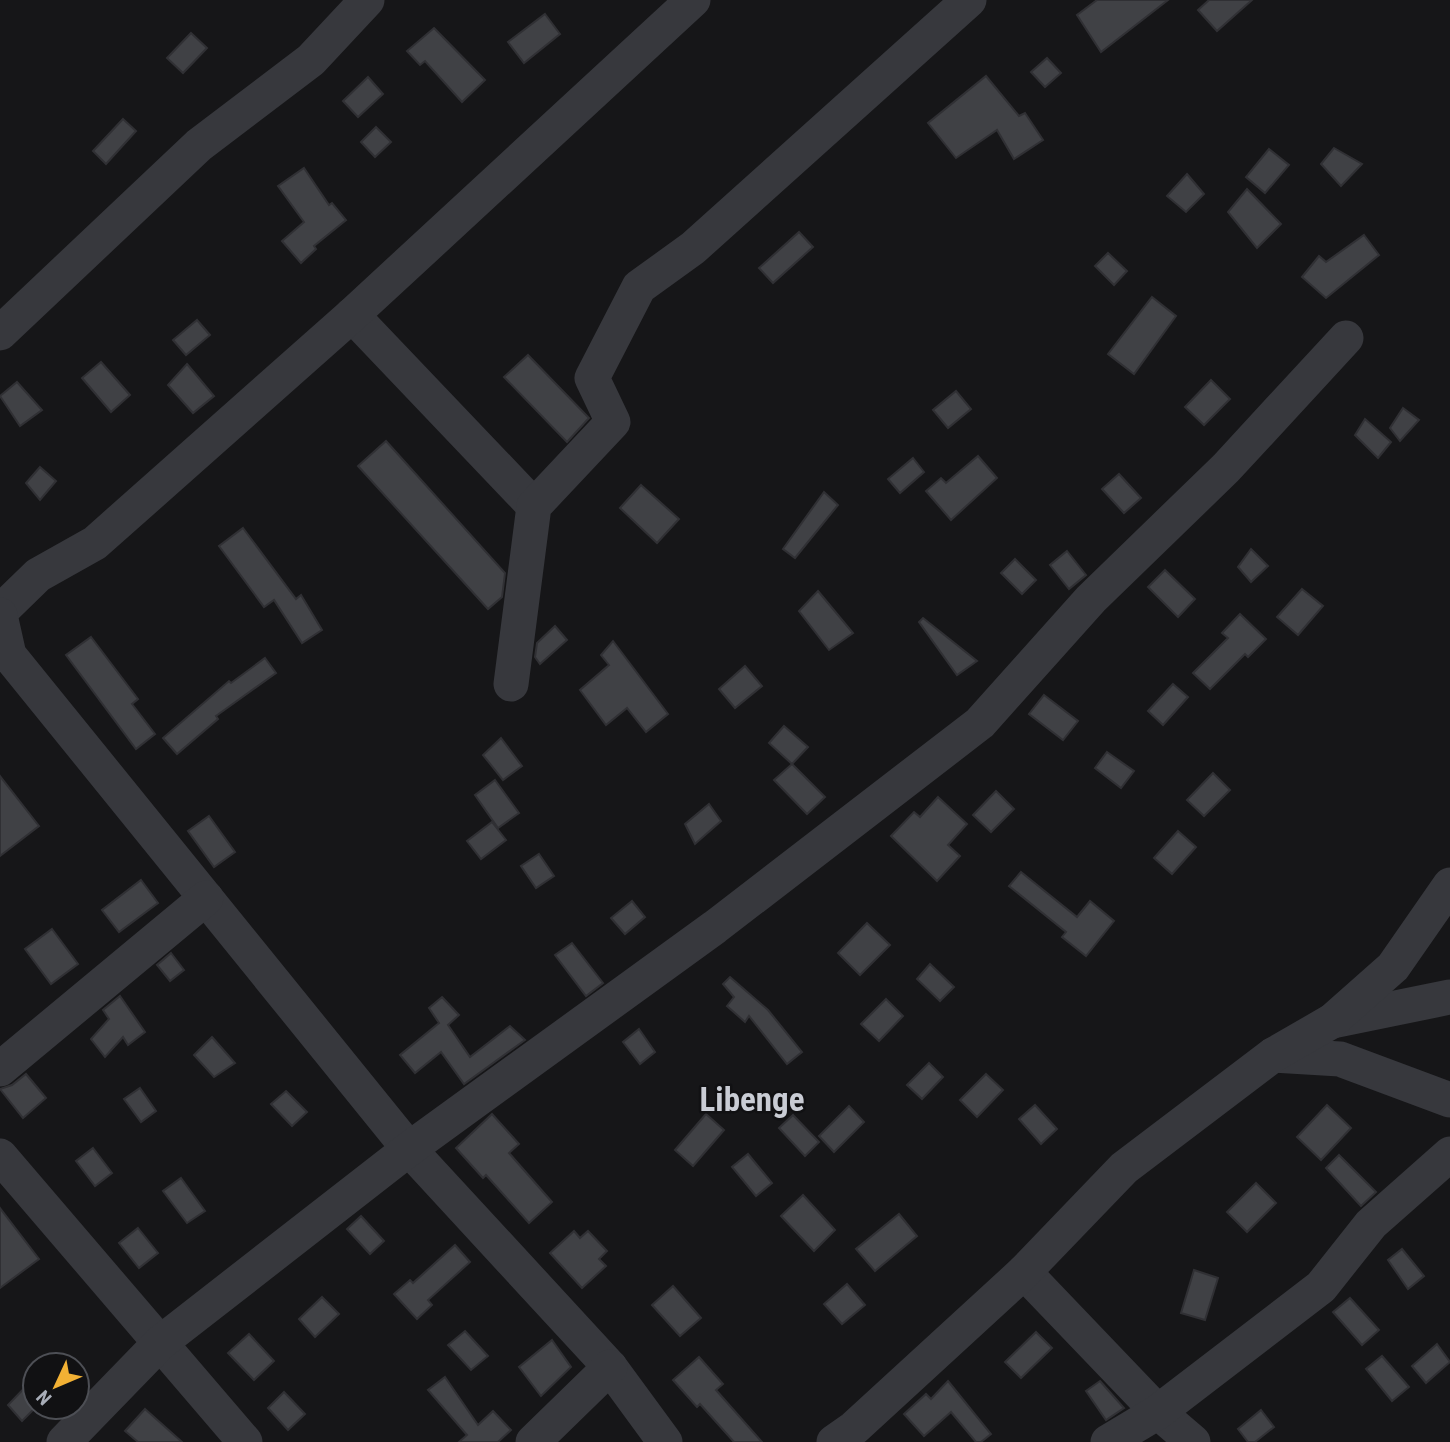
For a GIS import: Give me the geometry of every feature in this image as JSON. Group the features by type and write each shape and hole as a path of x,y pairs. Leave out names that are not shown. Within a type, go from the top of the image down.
{"street":[{"path":"0,333 199,145 311,60 367,0"},
{"path":"666,1442 610,1367 409,1149 9,655 0,613 38,575 95,543 352,315 693,0"},
{"path":"511,684 534,506 613,422 592,378 639,287 693,248 970,0"},
{"path":"352,315 534,506"},
{"path":"64,1442 160,1343 409,1149 715,926 980,723 1091,598 1226,468 1346,338"},
{"path":"855,1438 1024,1272 1124,1168 1273,1055 1332,1021 1393,967 1450,885"},
{"path":"0,1069 206,898"},
{"path":"1332,1021 1450,997"},
{"path":"1273,1055 1340,1059 1450,1100"},
{"path":"1108,1442 1158,1412 1321,1287 1371,1224 1450,1154"},
{"path":"0,1156 245,1442"},
{"path":"1024,1272 1158,1412 1194,1442"},
{"path":"533,1442 610,1367"}],"building":[{"path":"1097,0 1168,0 1101,52 1077,15"},
{"path":"1209,0 1252,0 1217,31 1198,10"},
{"path":"545,14 560,34 524,63 508,42"},
{"path":"434,28 485,80 462,102 425,61 420,65 407,51"},
{"path":"191,33 207,48 183,73 167,58"},
{"path":"1047,58 1061,73 1045,87 1031,72"},
{"path":"986,76 1019,116 1025,113 1043,140 1014,159 997,130 956,158 928,123"},
{"path":"368,77 383,94 358,117 343,101"},
{"path":"123,119 136,131 106,164 93,151"},
{"path":"376,127 391,142 375,157 361,142"},
{"path":"1334,148 1362,164 1341,186 1321,164"},
{"path":"1269,149 1289,165 1265,193 1246,177"},
{"path":"304,168 329,205 332,203 346,220 314,246 316,249 301,263 282,241 304,222 278,186"},
{"path":"1187,174 1204,194 1186,212 1167,196"},
{"path":"1247,189 1281,224 1257,248 1228,212"},
{"path":"799,232 813,247 773,283 759,268"},
{"path":"1364,235 1379,255 1326,298 1302,277 1319,256 1326,262"},
{"path":"1108,253 1127,271 1114,285 1095,266"},
{"path":"1152,297 1176,316 1134,374 1108,354"},
{"path":"197,320 210,335 186,355 173,340"},
{"path":"528,355 589,418 567,442 504,377"},
{"path":"101,362 130,395 111,412 82,378"},
{"path":"187,364 214,396 193,413 168,385"},
{"path":"1211,380 1230,399 1204,425 1185,407"},
{"path":"17,382 42,410 20,426 0,396"},
{"path":"956,391 971,409 948,428 933,410"},
{"path":"1403,408 1419,420 1400,441 1390,428"},
{"path":"1365,419 1391,442 1378,458 1355,435"},
{"path":"386,441 505,573 502,597 488,609 358,466"},
{"path":"978,456 997,478 951,520 926,491 941,478 946,483"},
{"path":"913,458 924,472 900,493 888,479"},
{"path":"40,467 56,481 40,500 26,483"},
{"path":"1119,474 1141,498 1124,513 1102,489"},
{"path":"641,485 679,519 657,543 620,508"},
{"path":"824,492 838,505 795,558 783,549"},
{"path":"243,528 296,599 301,595 322,630 302,643 274,600 264,607 219,546"},
{"path":"1251,549 1268,566 1251,582 1238,567"},
{"path":"1067,551 1086,575 1069,589 1050,565"},
{"path":"1015,559 1036,580 1022,594 1001,573"},
{"path":"1165,570 1195,599 1178,617 1148,587"},
{"path":"1302,589 1323,606 1298,635 1277,617"},
{"path":"818,591 853,633 829,650 799,611"},
{"path":"1240,614 1266,639 1248,657 1245,654 1210,689 1193,673 1228,638 1222,633"},
{"path":"923,618 977,661 957,675 919,622"},
{"path":"555,626 567,640 540,664 535,657 537,643"},
{"path":"91,637 138,699 132,704 155,734 136,749 66,655"},
{"path":"613,641 668,714 646,732 627,708 606,725 580,690 609,665 601,655"},
{"path":"265,658 276,673 216,716 218,719 177,754 163,738 229,681 231,683"},
{"path":"745,666 762,686 735,708 719,689"},
{"path":"1173,684 1188,697 1163,725 1148,711"},
{"path":"1044,695 1078,721 1063,740 1029,714"},
{"path":"784,726 808,747 792,764 769,743"},
{"path":"501,738 522,766 503,780 483,755"},
{"path":"1107,752 1134,771 1121,788 1095,768"},
{"path":"792,764 825,797 807,814 774,780"},
{"path":"1213,773 1230,790 1204,816 1187,800"},
{"path":"0,776 39,826 0,856"},
{"path":"495,780 519,813 498,828 475,795"},
{"path":"996,791 1014,809 991,832 973,815"},
{"path":"938,797 967,824 948,845 960,856 937,881 891,836 914,812 920,817"},
{"path":"709,804 721,821 695,844 685,824"},
{"path":"209,816 235,852 214,867 188,831"},
{"path":"492,822 506,840 481,859 467,841"},
{"path":"1178,831 1196,847 1172,874 1154,858"},
{"path":"539,854 554,876 536,888 521,866"},
{"path":"1021,872 1077,917 1090,901 1114,921 1086,956 1062,937 1066,932 1009,886"},
{"path":"141,880 158,903 119,932 102,910"},
{"path":"632,901 645,917 625,934 611,918"},
{"path":"867,923 890,945 860,975 838,953"},
{"path":"52,929 78,964 51,984 25,949"},
{"path":"572,943 603,983 586,996 555,955"},
{"path":"171,953 184,970 170,981 157,965"},
{"path":"930,964 954,987 940,1001 917,979"},
{"path":"730,977 768,1010 802,1052 787,1064 749,1016 745,1022 727,1006 734,997 723,984"},
{"path":"120,996 145,1032 128,1045 123,1037 105,1057 91,1039 109,1019 103,1010"},
{"path":"442,997 459,1015 448,1025 470,1057 510,1026 525,1040 464,1084 441,1052 415,1073 400,1055 439,1023 429,1008"},
{"path":"886,999 903,1016 879,1041 861,1024"},
{"path":"639,1029 655,1052 640,1064 623,1042"},
{"path":"212,1037 235,1063 214,1077 194,1055"},
{"path":"929,1063 943,1077 922,1099 907,1085"},
{"path":"26,1074 46,1098 23,1118 0,1089 12,1085"},
{"path":"986,1074 1003,1090 977,1117 960,1100"},
{"path":"140,1088 156,1111 141,1122 124,1099"},
{"path":"286,1091 307,1112 292,1126 271,1104"},
{"path":"1035,1105 1057,1129 1041,1144 1019,1119"},
{"path":"1327,1105 1351,1128 1321,1160 1297,1137"},
{"path":"849,1106 864,1122 834,1152 819,1136"},
{"path":"492,1114 519,1144 509,1153 552,1202 529,1223 486,1175 483,1178 456,1148"},
{"path":"706,1114 724,1130 693,1166 675,1150"},
{"path":"793,1115 819,1142 805,1156 779,1128"},
{"path":"93,1148 112,1173 95,1186 76,1161"},
{"path":"748,1154 772,1183 756,1196 732,1167"},
{"path":"1339,1155 1376,1192 1361,1206 1326,1168"},
{"path":"181,1178 205,1211 187,1223 163,1191"},
{"path":"1256,1183 1276,1203 1247,1232 1227,1212"},
{"path":"803,1195 835,1230 814,1251 781,1216"},
{"path":"0,1208 39,1259 0,1288"},
{"path":"899,1214 917,1236 875,1271 856,1249"},
{"path":"361,1216 384,1241 370,1254 347,1229"},
{"path":"138,1228 158,1253 139,1268 119,1243"},
{"path":"574,1231 580,1238 588,1231 607,1251 599,1259 606,1266 582,1288 550,1253"},
{"path":"455,1245 470,1262 428,1300 432,1305 417,1319 394,1294 410,1280 413,1283"},
{"path":"1402,1249 1424,1276 1408,1289 1388,1260"},
{"path":"1194,1270 1218,1278 1205,1320 1181,1313"},
{"path":"847,1284 865,1305 842,1324 824,1304"},
{"path":"673,1286 701,1318 680,1336 652,1305"},
{"path":"322,1297 339,1314 315,1337 299,1319"},
{"path":"1350,1298 1379,1330 1362,1345 1333,1312"},
{"path":"465,1331 488,1356 471,1370 448,1345"},
{"path":"1036,1332 1052,1348 1021,1378 1005,1362"},
{"path":"249,1334 274,1361 254,1380 228,1353"},
{"path":"552,1340 571,1367 541,1396 519,1367"},
{"path":"1437,1344 1450,1362 1426,1383 1412,1366"},
{"path":"1382,1356 1409,1387 1392,1401 1366,1369"},
{"path":"699,1357 723,1384 716,1390 762,1442 734,1442 700,1404 697,1407 673,1380"},
{"path":"445,1377 478,1425 493,1411 511,1430 498,1442 459,1442 467,1435 428,1390"},
{"path":"948,1381 991,1434 981,1442 976,1442 951,1412 924,1436 904,1414 926,1394 931,1399"},
{"path":"1100,1381 1124,1408 1106,1420 1086,1391"},
{"path":"21,1392 21,1420 8,1405"},
{"path":"284,1392 305,1414 288,1430 268,1408"},
{"path":"145,1409 182,1442 138,1442 125,1431"},
{"path":"1261,1410 1274,1427 1255,1442 1248,1442 1238,1429"}],"district":[{"name":"Libenge","path":"752,1099"}]}
